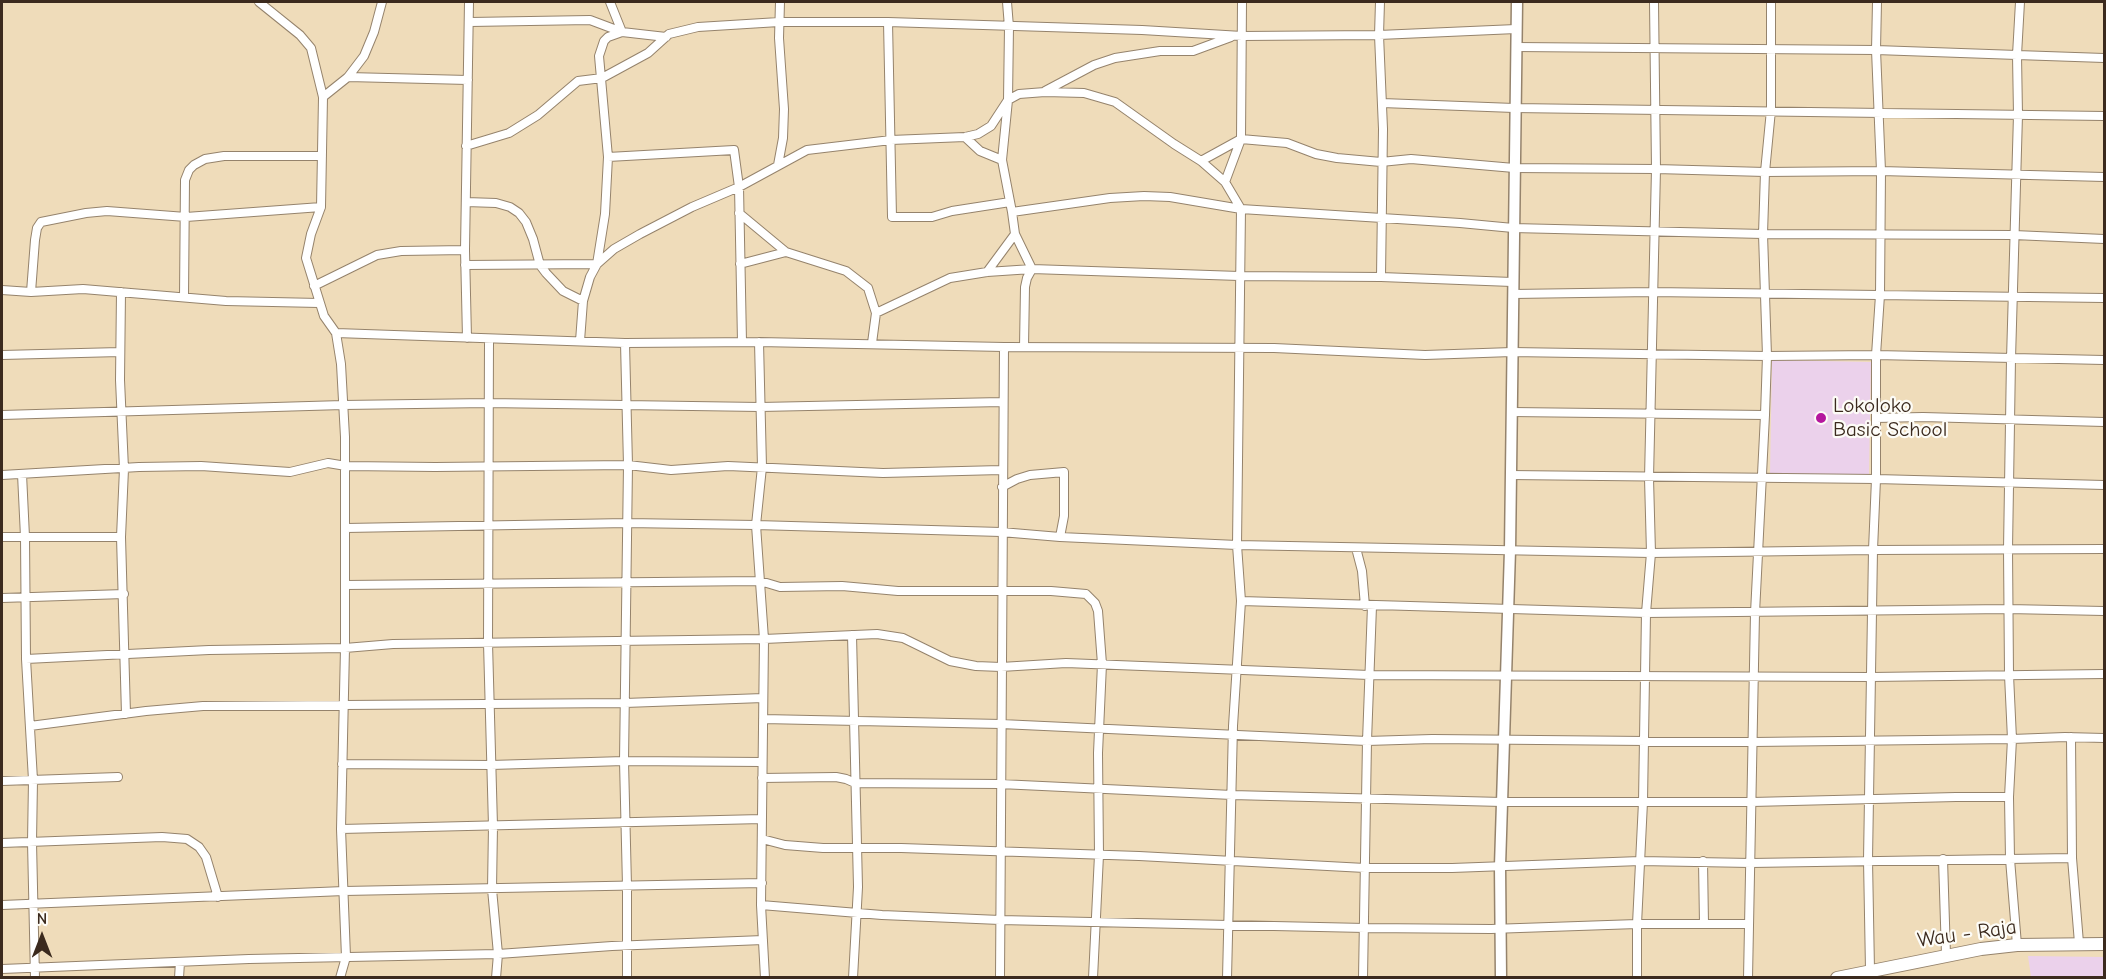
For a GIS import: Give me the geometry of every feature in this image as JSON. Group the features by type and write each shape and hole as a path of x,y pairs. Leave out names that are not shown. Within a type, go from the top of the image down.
{"main road":[{"name":"Wau - Raja","path":"1837,978 1946,955 2017,945 2104,944"}],"street":[{"path":"259,2 292,28 311,48 323,97 321,207 310,234 306,258 324,316 336,333 341,364 346,466 341,829 346,957 340,978"},
{"path":"323,97 339,86 364,56 382,2"},
{"path":"467,338 465,250 470,2"},
{"path":"610,2 622,32"},
{"path":"778,165 783,138 784,110 780,2"},
{"path":"1007,2 1008,100 1002,160 1015,234 1032,269"},
{"path":"1225,182 1240,139 1237,36 1242,2"},
{"path":"1380,2 1381,277"},
{"path":"1501,978 1500,866 1510,550 1517,2"},
{"path":"1637,978 1646,613 1651,553 1649,478 1656,169 1654,2"},
{"path":"1748,978 1755,613 1766,415 1767,356 1763,234 1765,172 1771,110 1771,2"},
{"path":"1870,970 1868,860 1872,550 1876,479 1876,355 1880,295 1881,171 1876,50 1877,2"},
{"path":"2017,945 2010,859 2009,797 2012,739 2008,549 2020,2"},
{"path":"470,22 590,20 622,32 666,37"},
{"path":"466,146 509,133 538,115 578,81 602,78 648,53 666,37 682,29 698,27 779,22 888,22 1142,30 1237,36 1379,35 1516,29"},
{"path":"888,22 892,217 932,217 952,211 1010,202"},
{"path":"580,341 583,301 590,277 597,264 605,214 608,157 599,56 604,41 622,32"},
{"path":"1045,92 1094,64 1115,58 1160,51 1193,51 1237,36"},
{"path":"1516,46 1876,50 1937,54 2104,58"},
{"path":"348,77 468,80"},
{"path":"465,265 597,264 614,249 640,234 816,147 978,135 991,126 1008,100 1019,94 1084,93 1115,102 1201,161 1225,182 1241,209 1237,545 1241,601 1233,734 1227,978"},
{"path":"1382,103 1514,108 2104,116"},
{"path":"965,137 980,151 1002,160"},
{"path":"1201,161 1240,139 1287,143 1316,154 1381,162 1411,159 1514,168 1765,172 1881,171 2104,177"},
{"path":"608,157 734,150 739,187 742,342"},
{"path":"184,297 185,180 189,170 205,159 224,156 322,156"},
{"path":"1012,212 1110,198 1170,196 1241,209 1513,228 1763,234 2014,235 2104,239"},
{"path":"466,202 496,203 519,213 526,222 533,239 540,265 563,291 583,301"},
{"path":"31,292 35,240 40,222 107,211 186,217 321,207"},
{"path":"739,213 786,252 846,271 868,288 876,313 872,343"},
{"path":"987,272 1015,234"},
{"path":"314,286 377,255 401,250 465,250"},
{"path":"740,264 786,252"},
{"path":"876,313 950,278 987,272 1032,269 1512,282"},
{"path":"1024,347 1025,287 1032,269"},
{"path":"2,290 31,292 83,289 226,301 319,303"},
{"path":"121,292 120,352 124,469 121,537 126,714"},
{"path":"1513,294 1652,292 2104,298"},
{"path":"336,333 625,343 872,343 1004,347 1238,348 1425,355 1512,352 1767,356 1876,355 2104,360"},
{"path":"489,339 488,643 493,825 492,889 498,954 496,978"},
{"path":"759,342 762,467 756,525 764,639 761,905 765,978"},
{"path":"625,343 628,465 624,761 627,978"},
{"path":"1000,978 1001,532 1004,347"},
{"path":"2,355 120,352"},
{"path":"2,415 488,403 760,407 1002,402"},
{"path":"1512,412 1766,415"},
{"path":"1876,418 1923,417 2104,422"},
{"path":"2,475 201,466 290,472 328,463 346,466 628,465 671,471 728,466 884,473 1002,470"},
{"path":"1002,487 1030,475 1064,472 1064,516 1060,537"},
{"path":"21,474 25,537 26,659 33,780 35,978"},
{"path":"1510,476 1876,479 2104,485"},
{"path":"346,528 627,523 756,525 1001,532 1237,545 1651,553 2104,549"},
{"path":"2,537 121,537"},
{"path":"1356,548 1368,606 1369,675 1363,978"},
{"path":"345,585 760,580 771,585 790,587 842,586 898,591 1001,590 1086,594 1095,603 1098,611 1101,664 1098,729 1099,855 1093,978"},
{"path":"2,598 124,594"},
{"path":"1241,601 1646,613 2008,609 2104,611"},
{"path":"26,659 125,653 345,648 393,644 764,639 877,634 903,638 950,661 976,666 1001,667 1066,663 1369,675 1871,677 2104,674"},
{"path":"852,635 858,848 853,978"},
{"path":"30,726 203,706 490,705 763,698"},
{"path":"763,718 1000,724 1367,741 1432,739 1753,742 2104,738"},
{"path":"2071,737 2072,858 2079,943"},
{"path":"342,764 762,762"},
{"path":"2,781 117,777"},
{"path":"762,778 836,777 855,783 1000,784 1232,795 1502,802 1752,802 2009,797"},
{"path":"341,829 762,819"},
{"path":"2,843 162,837 187,839 206,857 218,897"},
{"path":"762,839 795,846 1099,855 1365,868 1640,861 2072,858"},
{"path":"1943,859 1946,955"},
{"path":"1703,861 1704,924"},
{"path":"2,905 344,891 762,883"},
{"path":"761,905 855,913 1000,920 1365,928 1748,924"},
{"path":"2,969 35,966 498,954 763,940"},
{"path":"179,978 180,962"}],"shaded area":[{"name":"Lokoloko Basic School","path":"1772,360 1871,362 1869,475 1770,474"},
{"path":"2028,956 2104,957 2104,977 2031,977"}],"place":[{"name":"Lokoloko Basic School","path":"1821,418"}]}
